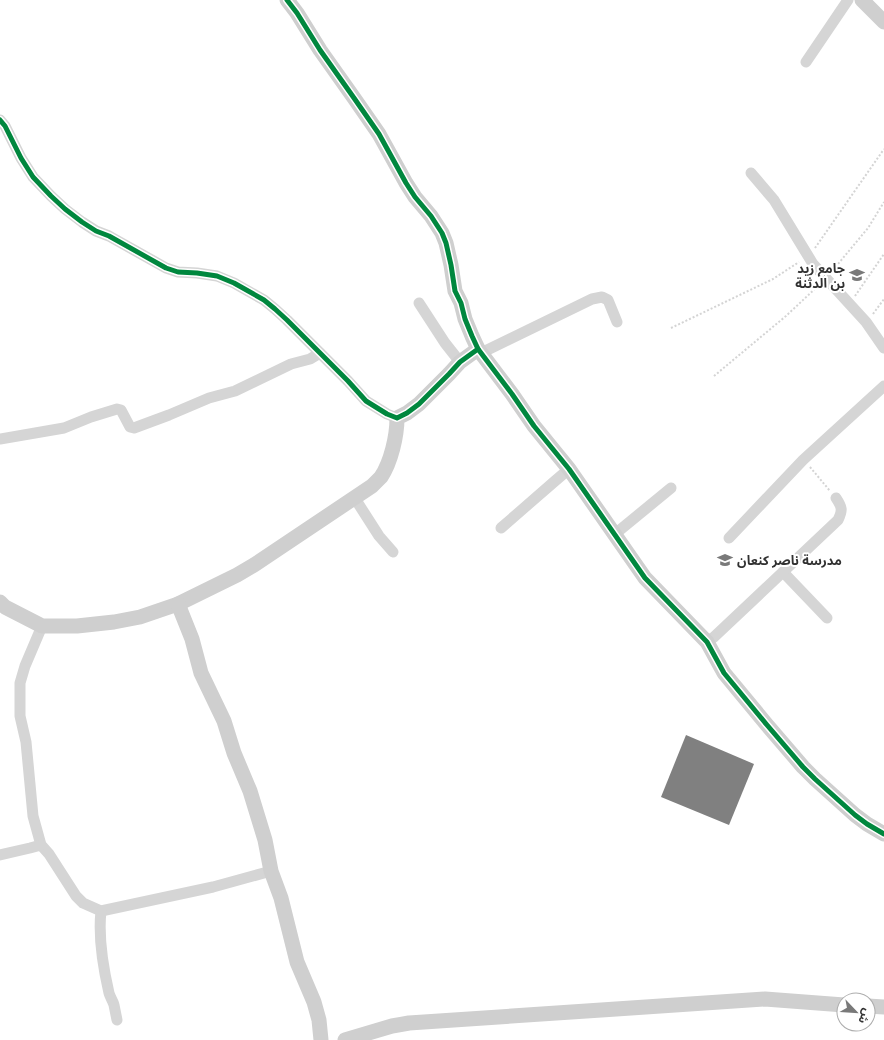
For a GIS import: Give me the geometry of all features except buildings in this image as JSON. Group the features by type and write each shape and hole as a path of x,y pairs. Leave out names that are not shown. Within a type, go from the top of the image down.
{"street":[{"path":"287,0 379,134 406,183 415,197 431,216 442,234 446,243 455,291 461,303 465,319 472,336 480,351 534,426 569,470 645,578 707,642 724,673 766,725 803,767 856,815 867,824 884,834"},
{"path":"806,62 848,0"},
{"path":"862,0 884,22"},
{"path":"0,120 5,126 21,158 33,177 65,210 82,222 166,268 178,272 197,272 217,276 234,283 264,300 320,353 366,401 397,418"},
{"path":"751,172 774,200 813,264 866,322 884,348"},
{"path":"397,418 419,404 460,362 480,351 592,299 602,297 608,300 617,322"},
{"path":"418,303 445,343 460,362"},
{"path":"0,439 64,428 91,417 117,409 121,410 130,427 134,428 209,398 235,391 292,364 310,359 320,353"},
{"path":"729,538 803,460 884,386"},
{"path":"0,602 5,607 42,626 77,626 114,622 140,617 178,604 236,576 372,486 385,471 397,430 397,418"},
{"path":"502,528 569,470"},
{"path":"615,534 671,488"},
{"path":"354,497 379,536 393,552"},
{"path":"707,642 838,520 841,513 841,505 836,498"},
{"path":"783,572 828,618"},
{"path":"178,604 192,639 201,673 224,722 234,753 250,790 265,840 271,871 281,898 297,962 314,1002 319,1020 321,1040"},
{"path":"42,626 25,666 20,683 20,716 26,742 33,816 41,845 49,854 76,896 83,903 101,911 213,887 271,871"},
{"path":"0,855 41,845"},
{"path":"101,911 99,926 101,948 105,975 117,1020"},
{"path":"345,1040 392,1026 408,1023 764,999 836,1004"}],"path":[{"path":"671,328 773,279 808,256 884,149"},
{"path":"714,376 786,316 826,278 868,228 884,202"},
{"path":"848,304 884,254"},
{"path":"866,322 884,299"},
{"path":"803,460 836,498"}],"cycle path":[{"path":"287,0 379,134 415,197 431,216 442,233 451,265 455,291 478,349 534,426 569,469 645,578 707,642 724,673 767,725 815,779 855,815 884,834"},
{"path":"0,120 5,126 21,158 33,177 65,209 82,222 166,268 178,272 217,276 234,283 264,300 287,320 366,401 387,414 397,418 407,413 419,404 460,362 478,349"}],"place":[{"name":"جامع زيد بن الدثنة","path":"857,275"},
{"name":"مدرسة ناصر كنعان","path":"725,560"}]}
